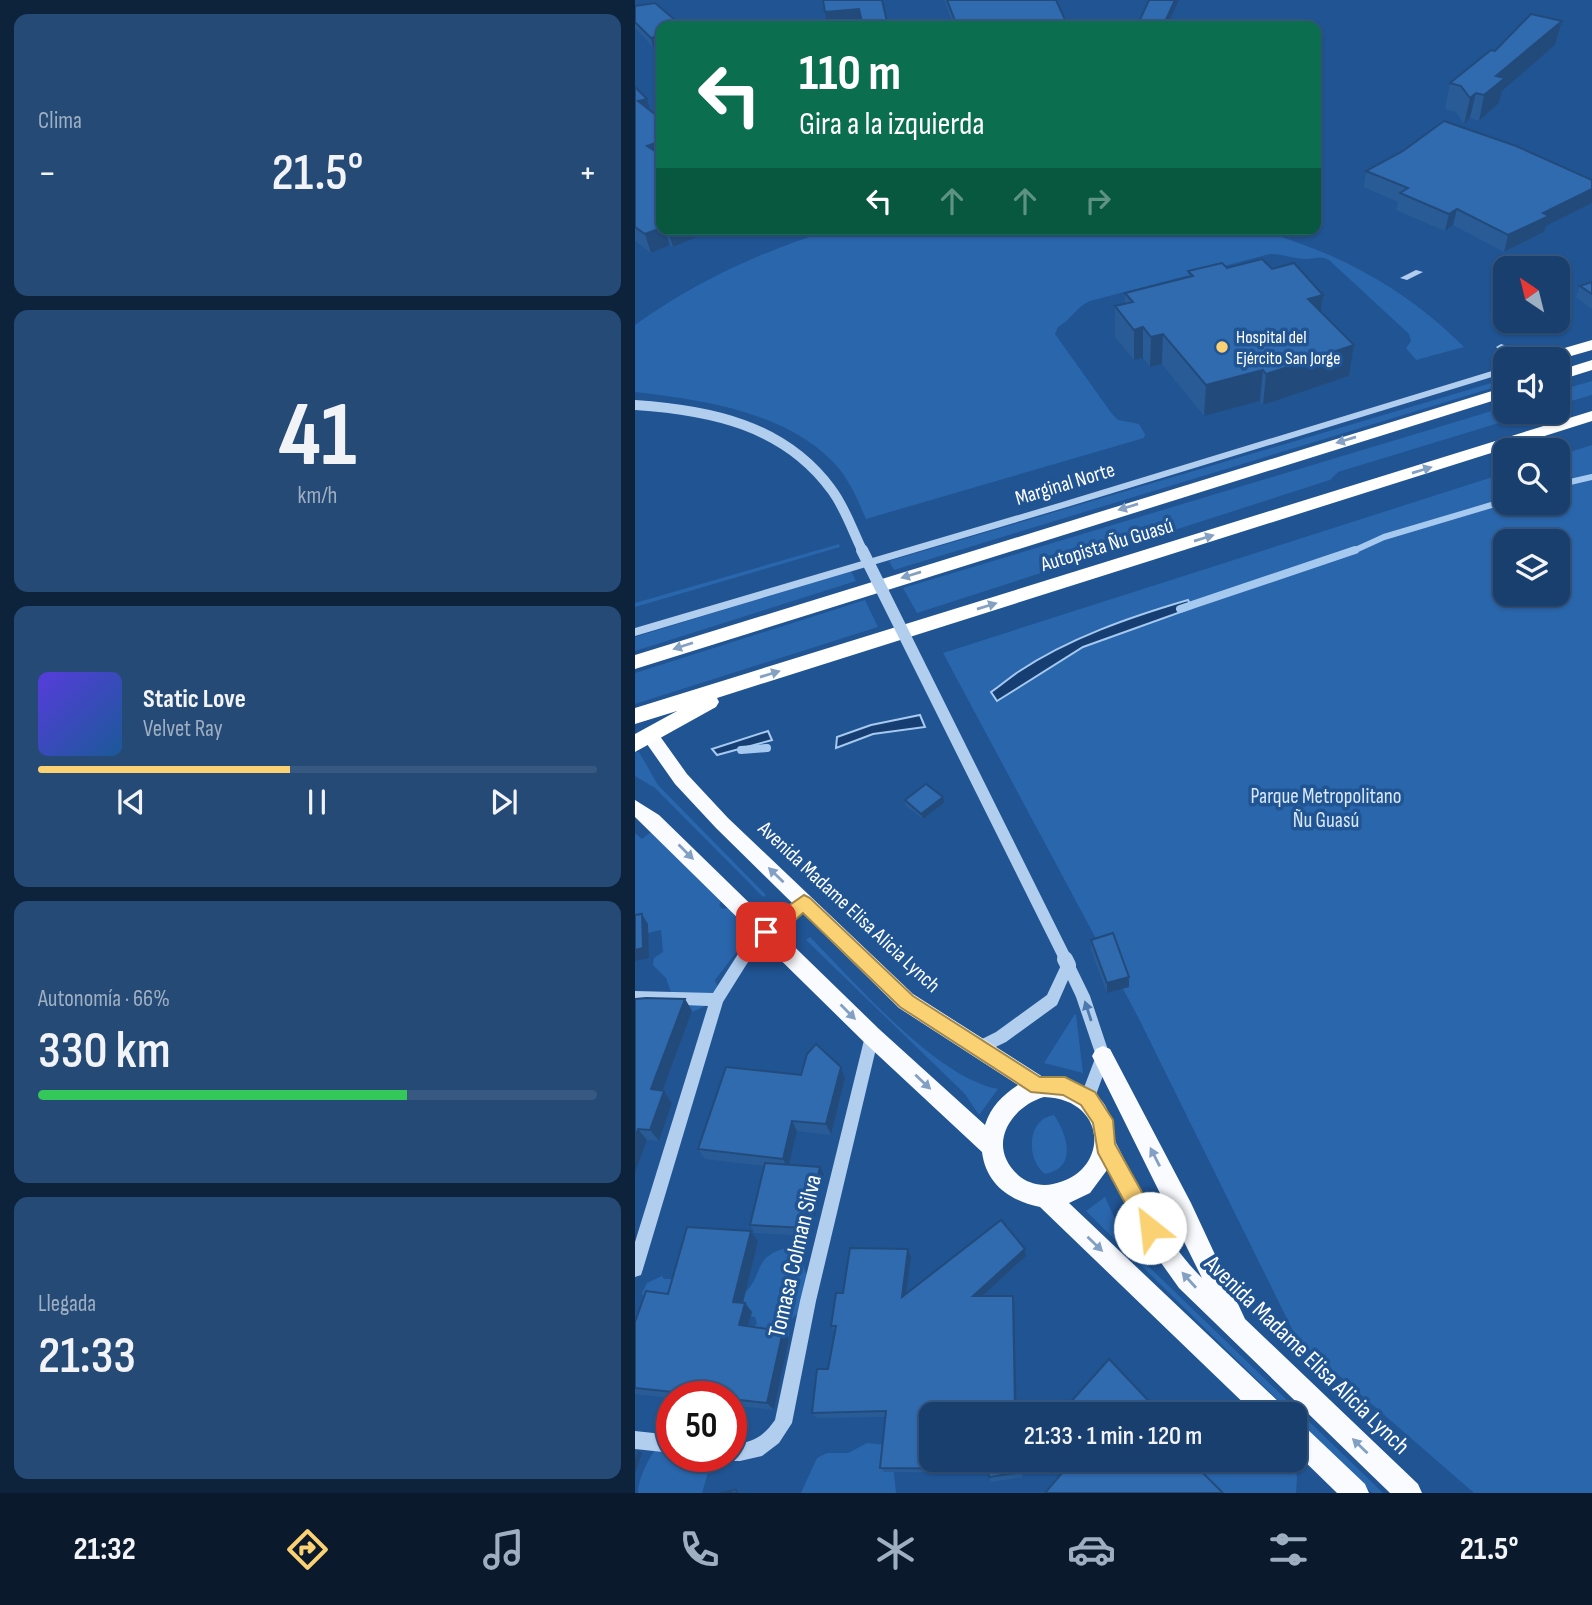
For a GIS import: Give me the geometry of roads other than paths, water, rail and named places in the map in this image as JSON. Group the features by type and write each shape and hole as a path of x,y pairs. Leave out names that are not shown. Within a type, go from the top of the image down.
{"highway":[{"path":"1570,351 1592,345"},
{"path":"1570,372 1592,365"},
{"name":"Autopista Ñu Guasú","path":"635,662 1493,395"},
{"name":"Autopista Ñu Guasú","path":"635,716 1592,416"},
{"path":"643,741 738,684"}],"main road":[{"name":"Avenida Madame Elisa Alicia Lynch","path":"643,741 906,1002 1038,1086 1065,1086 1088,1098 1103,1120 1106,1146 1158,1239 1187,1280 1409,1493"},
{"path":"635,807 653,820 872,1036 991,1145"},
{"path":"1103,1056 1183,1211 1238,1328"},
{"path":"1038,1086 1013,1098 996,1119 991,1145 999,1171 1019,1190 1046,1197 1073,1191 1095,1172 1106,1146"},
{"path":"1046,1197 1260,1402"},
{"path":"1307,1446 1356,1493"}],"street":[{"path":"1404,278 1419,272"},
{"name":"Marginal Norte","path":"635,632 1493,374"},
{"path":"635,405 669,407 729,419 760,429 790,448 832,490 1083,996 1103,1056 1088,1098"},
{"path":"635,1269 717,1000 743,958 766,932 804,903"},
{"path":"979,1048 1001,1037 1052,1000 1068,965"},
{"path":"635,997 717,1000"},
{"name":"Tomasa Colman Silva","path":"747,1451 757,1451 773,1440 783,1423 808,1301 872,1036"},
{"path":"635,1440 656,1442"}],"waterway":[{"path":"1570,482 1592,477"},
{"path":"1351,552 1384,537 1493,505"},
{"path":"1180,609 1355,550"},
{"path":"741,750 767,748"}],"place":[{"name":"Hospital del Ejército San Jorge","path":"1222,347"}],"park label":[{"name":"Parque Metropolitano Ñu Guasú","path":"1326,808"}]}
